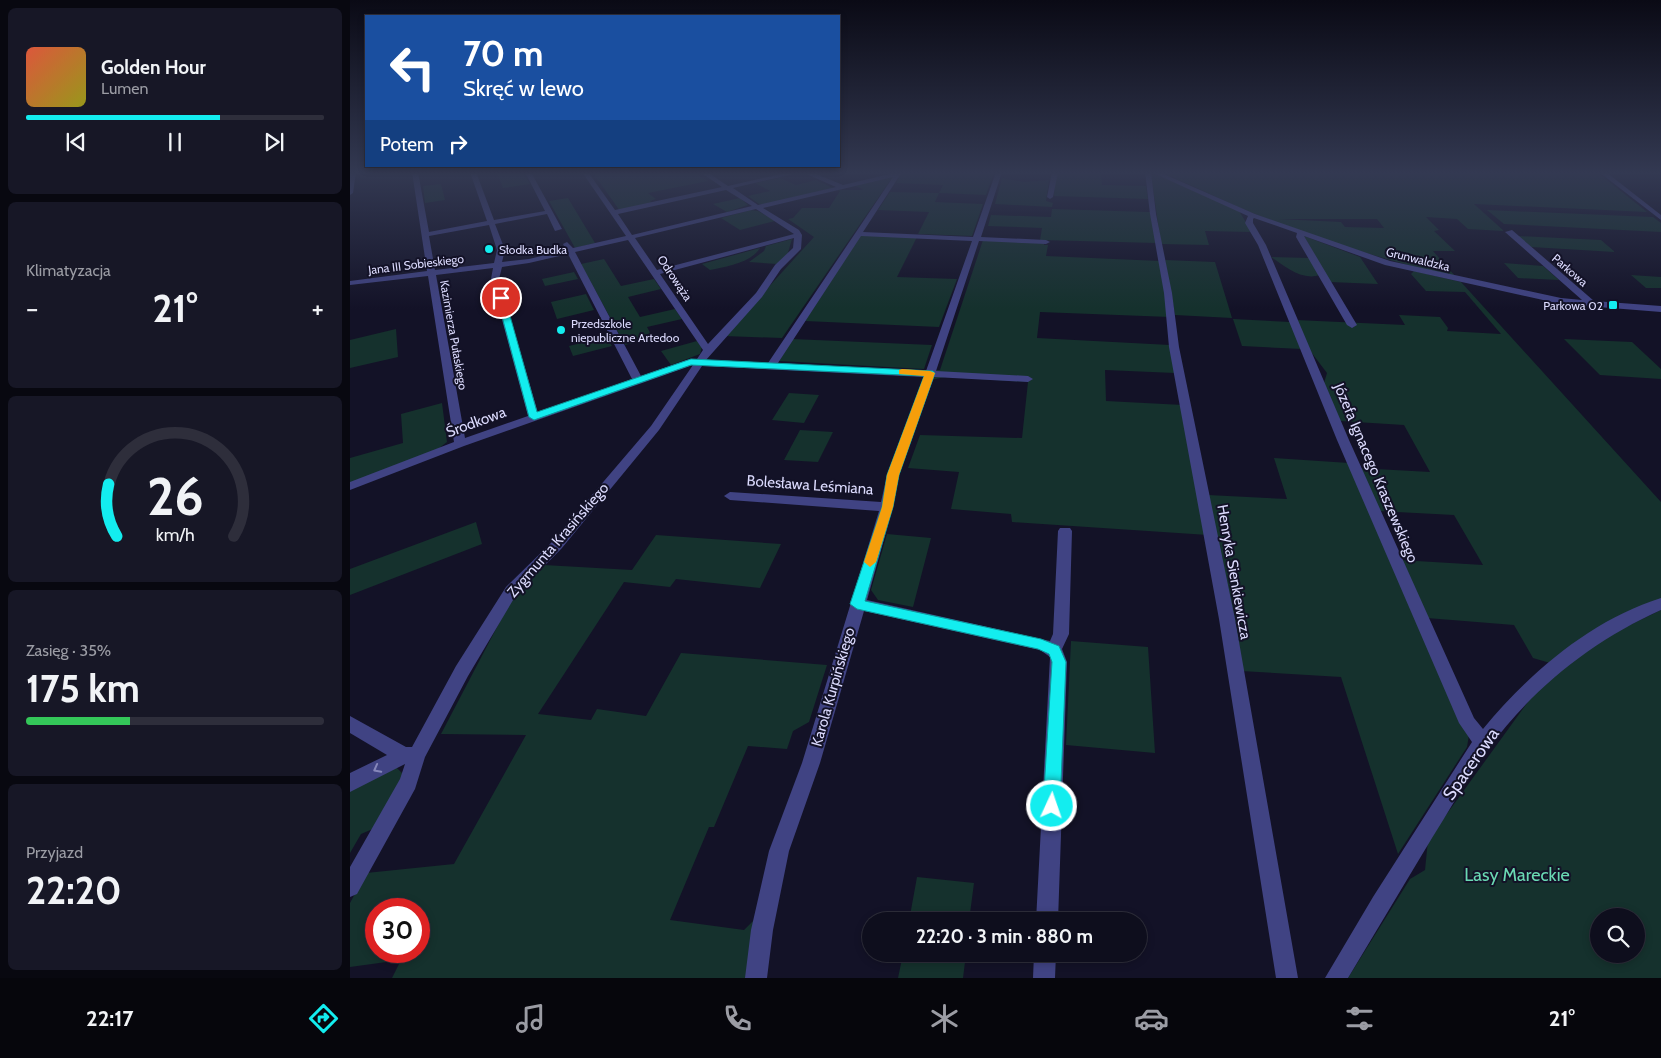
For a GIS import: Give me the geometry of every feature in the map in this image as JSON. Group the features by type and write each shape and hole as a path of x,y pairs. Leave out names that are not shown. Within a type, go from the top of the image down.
{"street":[{"name":"Kazimierza Pułaskiego","path":"422,218 460,444"},
{"path":"489,218 500,250 499,266 495,279 534,417"},
{"path":"424,235 519,218"},
{"path":"552,218 558,229"},
{"name":"Odrowąża","path":"616,218 708,350"},
{"name":"Jana III Sobieskiego","path":"350,283 499,266 568,248 631,238 712,218"},
{"path":"776,218 798,235"},
{"path":"772,365 870,218"},
{"name":"Karola Kurpińskiego","path":"756,978 762,930 779,851 811,763 887,507 893,475 982,218"},
{"name":"Henryka Sienkiewicza","path":"1154,218 1169,300 1175,356 1227,619 1286,978"},
{"name":"Józefa Ignacego Kraszewskiego","path":"1251,218 1249,223 1262,245 1343,440 1468,722 1483,742"},
{"name":"Grunwaldzka","path":"1258,218 1380,261 1428,273 1561,301 1661,310"},
{"name":"Parkowa","path":"1509,232 1593,305"},
{"path":"1301,233 1300,237 1352,325"},
{"path":"860,234 1046,242"},
{"path":"656,273 798,235"},
{"name":"Zygmunta Krasińskiego","path":"350,887 408,783 411,755 511,591 557,545 655,428 708,350 759,295 778,267 797,249 798,235"},
{"path":"568,248 638,380"},
{"name":"Środkowa","path":"350,486 460,444 686,363 772,365 1028,379"},
{"name":"Bolesława Leśmiana","path":"730,496 887,507"},
{"path":"1054,650 1061,634 1065,531"},
{"path":"857,604 1041,644 1054,650 1059,662 1047,912"},
{"name":"Spacerowa","path":"1336,978 1371,917 1483,742 1523,697 1595,637 1640,612 1661,604"},
{"path":"350,724 411,755"},
{"path":"350,783 411,755"},
{"path":"1044,978 1045,962"}],"green space":[{"path":"558,218 580,218 595,243 575,248"},
{"path":"721,218 769,218 775,221 740,230"},
{"path":"865,218 782,338 724,336 814,237 788,219"},
{"path":"926,218 978,218 972,236 918,234"},
{"path":"990,218 1151,218 1157,243 1040,240 1042,228 988,226"},
{"path":"1157,218 1243,218 1252,232 1205,231 1209,245 1161,244"},
{"path":"1264,218 1427,218 1439,230 1434,231 1455,251 1433,251 1456,277 1359,251","holes":["1279,219 1377,219 1384,228 1345,227 1341,222"]},
{"path":"1436,218 1489,218 1504,231 1468,229 1457,219"},
{"path":"1496,218 1654,218 1661,223 1661,232 1504,224"},
{"path":"861,235 917,237 897,277 957,279 939,327 805,321"},
{"path":"1304,236 1360,257 1378,284 1330,282"},
{"path":"1518,236 1601,240 1615,252 1531,247"},
{"path":"792,239 787,256 777,264 749,262 764,251 766,246"},
{"path":"983,240 1044,242 1044,245 1048,245 1046,256 1160,261 1170,317 1040,312 1037,338 1170,345 1175,373 1105,370 1106,401 1183,405 1208,535 1012,522 1011,514 951,509 959,472 908,468 920,435 1022,438 1028,382 945,377 931,380 935,370 940,370"},
{"path":"760,248 744,261 730,266 710,270 702,264"},
{"path":"1271,257 1310,258 1320,275 1306,276 1300,274"},
{"path":"604,259 621,286 654,279 661,289 628,297 640,317 675,309 682,319 647,327 653,338 625,345 581,264"},
{"path":"1165,260 1215,262 1232,318 1175,315"},
{"path":"1504,263 1543,266 1559,280 1518,278"},
{"path":"1414,271 1461,282 1661,502 1661,600 1550,663 1533,658 1514,625 1427,618 1400,560 1483,565 1454,515 1378,511 1358,468 1430,472 1404,425 1340,421 1324,383 1327,373 1311,352 1296,320 1405,325 1399,315 1440,317 1448,328 1447,331 1501,334 1465,292 1426,291 1411,274"},
{"path":"574,272 578,279 545,286 542,279"},
{"path":"1631,275 1661,277 1661,288 1646,288"},
{"path":"586,294 594,310 557,319 551,302"},
{"path":"1233,319 1290,322 1302,349 1242,346"},
{"path":"396,329 398,357 350,368 350,340"},
{"path":"607,337 612,346 573,356 569,346"},
{"path":"792,339 932,345 924,369 779,361"},
{"path":"1564,339 1632,342 1661,369 1661,379 1600,375"},
{"path":"697,341 702,347 700,354 671,365 661,351"},
{"path":"789,393 819,395 804,423 772,420"},
{"path":"442,403 447,442 438,449 350,483 350,458 403,443 401,414"},
{"path":"800,430 833,432 818,462 784,460"},
{"path":"1274,458 1349,463 1469,735 1467,747 1398,854 1341,677 1241,671 1208,495 1287,499"},
{"path":"476,522 482,544 350,595 350,569"},
{"path":"887,534 931,538 913,607 878,600 871,590"},
{"path":"656,535 781,544 760,588 676,579 670,587 624,582 538,714 591,720 597,709 646,716 681,653 827,665 809,722 793,731 787,749 748,746 714,827 709,827 670,920 744,930 756,918 747,978 392,978 400,963 430,963 430,898 365,898 365,963 379,963 350,967 350,903 366,873 454,864 526,735 441,734 517,589 544,565 632,570"},
{"name":"Lasy Mareckie","path":"1661,610 1661,978 1348,978 1410,879 1425,870 1428,840 1535,692 1557,671 1611,634"},
{"path":"1071,641 1148,647 1155,753 1066,745"},
{"path":"394,765 403,774 375,828 361,834 350,853 350,788"},
{"path":"917,877 974,883 970,912 911,912"},
{"path":"901,962 965,962 963,978 898,978"}],"slow traffic":[{"path":"870,562 887,507 893,475 910,433 930,373 902,372"}],"place":[{"name":"Słodka Budka","path":"489,249"},
{"name":"Parkowa 02","path":"1613,305"},
{"name":"Przedszkole niepubliczne Artedoo","path":"561,330"}],"route":[{"path":"501,298 534,417 691,362 930,373 910,433 893,475 887,507 857,604 1041,644 1054,650 1059,662 1052,806"}]}
